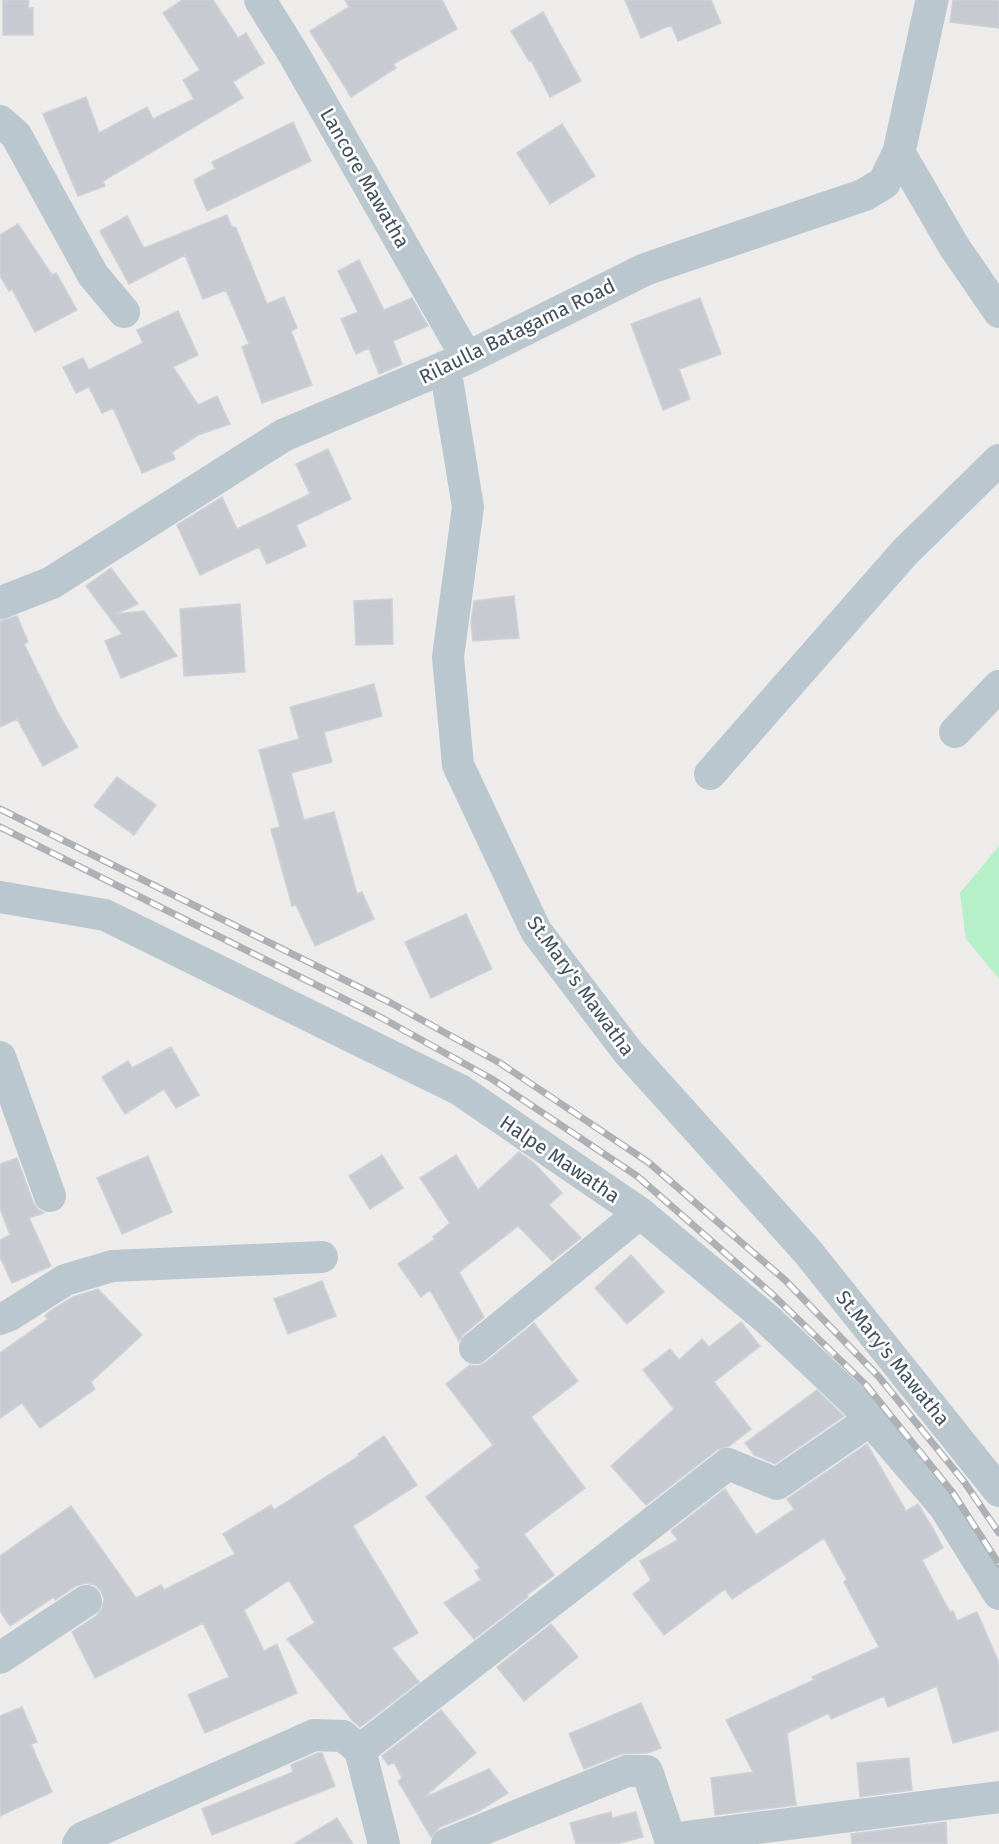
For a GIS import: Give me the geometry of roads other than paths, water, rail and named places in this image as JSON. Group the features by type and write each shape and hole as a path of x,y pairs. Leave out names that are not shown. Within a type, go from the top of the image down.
{"street":[{"name":"Lancore Mawatha","path":"260,0 293,53 456,363"},
{"name":"Rilaulla Batagama Road","path":"0,603 51,583 284,435 456,363 646,269 864,195 884,183 899,152 932,0"},
{"path":"0,121 16,135 93,275 124,312"},
{"path":"899,152 955,249 999,312"},
{"name":"St.Mary's Mawatha","path":"456,363 468,507 448,657 458,765 536,932 628,1052 807,1251 999,1491"},
{"path":"710,774 905,552 999,460"},
{"path":"955,732 999,686"},
{"name":"Halpe Mawatha","path":"0,897 105,915 460,1090 640,1213 767,1319 855,1402 944,1506 999,1594"},
{"path":"0,1057 50,1196"},
{"path":"475,1348 640,1213"},
{"path":"0,1319 65,1280 112,1266 322,1257"},
{"path":"360,1750 728,1464 777,1484 870,1420"},
{"path":"0,1658 86,1601"},
{"path":"78,1844 82,1838 314,1735 343,1736 360,1750 384,1844"},
{"path":"447,1844 627,1771 647,1770 670,1839 999,1797"}],"railway":[{"path":"0,809 391,1003 500,1063 648,1162 785,1280 879,1377 965,1483 999,1533"},
{"path":"0,827 380,1017 492,1079 637,1176 772,1294 866,1385 953,1493 999,1564"}]}
